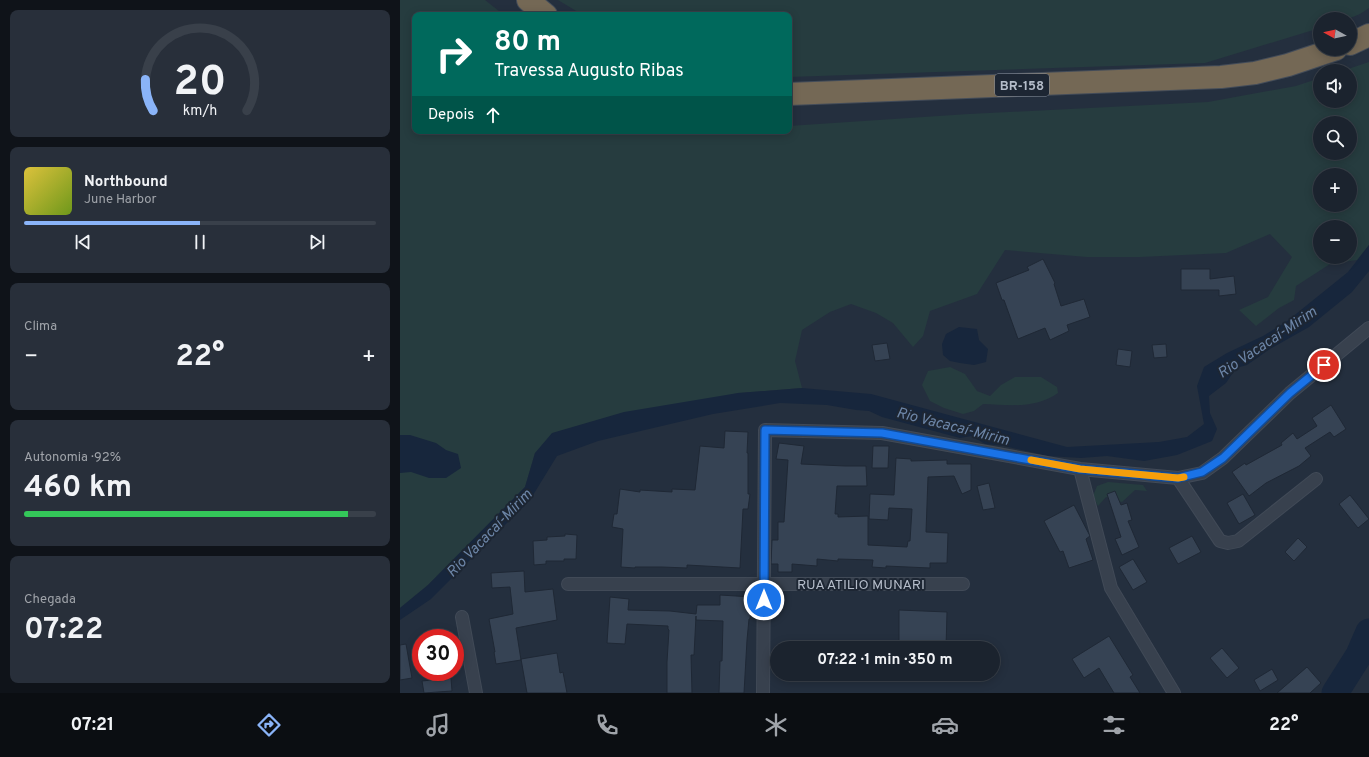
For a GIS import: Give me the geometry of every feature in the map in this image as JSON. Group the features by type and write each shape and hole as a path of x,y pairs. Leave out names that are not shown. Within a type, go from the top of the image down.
{"highway":[{"path":"528,0 542,12"},
{"path":"1357,41 1369,35"},
{"name":"BR-158","path":"792,94 1221,77 1255,73 1288,65 1315,56"}],"street":[{"path":"763,693 765,430 882,433 1080,469 1178,478 1202,472 1223,458 1290,393 1369,328"},
{"path":"1080,469 1111,588 1174,693"},
{"path":"1178,478 1220,541 1228,543 1238,541 1316,478"},
{"name":"RUA ATILIO MUNARI","path":"568,584 963,584"},
{"path":"462,617 476,693"}],"green space":[{"path":"400,0 485,0 500,12 412,12 412,134 792,134 792,126 969,114 1208,102 1296,86 1313,80 1313,108 1357,108 1357,66 1369,62 1369,245 1357,260 1357,220 1313,220 1313,264 1330,264 1296,286 1294,300 1279,308 1256,326 1239,310 1268,297 1292,257 1270,234 1226,253 1140,257 1087,257 1005,250 977,294 930,311 923,336 913,347 893,323 876,313 851,304 830,312 802,330 795,361 802,388 738,393 535,453 525,487 428,585 400,608"},
{"path":"558,0 1369,0 1369,8 1357,15 1357,12 1313,12 1313,30 1205,63 792,77 792,12 578,12"},
{"path":"950,367 965,374 977,391 990,396 1001,385 1015,377 1041,377 1057,387 1058,393 1040,402 1031,404 983,404 974,411 963,414 944,408 930,401 922,385 928,371"},
{"path":"1108,482 1143,485 1147,491 1135,490 1122,502 1106,497 1098,506 1093,496 1097,486"}],"water":[{"name":"Rio Vacacaí-Mirim","path":"1369,245 1369,271 1352,292 1309,327 1270,349 1247,365 1236,368 1226,383 1209,396 1210,413 1217,429 1212,441 1177,455 1144,461 1107,456 1081,458 1048,456 1004,446 985,444 972,436 960,438 882,417 869,411 827,405 780,403 713,414 598,441 557,456 530,500 431,599 400,620 400,608 428,585 525,487 535,453 552,433 624,412 738,393 802,388 871,394 1067,447 1159,442 1187,437 1204,424 1197,386 1204,367 1227,353 1263,336 1286,322 1348,272 1354,264 1357,264 1357,260"},
{"path":"959,327 977,329 979,340 988,349 986,362 974,365 960,363 950,361 943,355 942,344 946,334"},
{"path":"400,435 410,435 436,443 446,450 458,454 461,468 446,478 429,478 411,472 400,473"}],"building":[{"path":"1043,259 1055,283 1054,284 1061,306 1084,299 1090,317 1067,325 1069,331 1050,340 1045,328 1018,339 1004,300 1002,300 996,283 1029,270 1027,267"},
{"path":"1181,269 1210,269 1210,279 1234,276 1236,294 1219,296 1219,290 1181,290"},
{"path":"887,343 890,359 875,361 872,345"},
{"path":"1166,344 1167,357 1154,358 1152,345"},
{"path":"1118,349 1132,351 1130,367 1116,365"},
{"path":"1331,405 1346,429 1334,437 1330,432 1305,448 1311,456 1299,466 1266,483 1249,496 1232,472 1245,463 1246,465 1282,445 1281,443 1293,433 1297,439 1317,426 1312,418"},
{"path":"725,431 748,432 748,494 750,494 748,509 743,509 740,568 687,565 687,568 621,567 623,529 612,527 614,514 617,514 620,489 640,492 640,490 672,492 672,489 695,490 700,446 724,448"},
{"path":"779,443 804,446 801,464 866,466 867,486 837,486 835,514 838,514 838,517 868,516 868,545 907,547 908,541 910,541 912,509 889,508 888,520 869,519 870,494 894,495 896,458 911,459 911,461 947,460 947,464 971,464 971,490 962,494 954,476 928,477 926,532 948,533 947,563 930,563 930,568 886,566 886,568 872,567 873,560 838,559 838,561 817,559 817,566 792,564 792,572 778,572 778,564 771,564 772,540 778,540 778,522 784,522 788,460 776,459"},
{"path":"873,446 889,446 888,468 872,468"},
{"path":"989,483 995,508 983,510 977,486"},
{"path":"1115,491 1121,505 1127,503 1132,520 1128,521 1139,547 1122,555 1115,539 1121,537 1107,494"},
{"path":"1243,494 1255,515 1239,524 1227,503"},
{"path":"1350,495 1369,519 1358,528 1339,504"},
{"path":"1074,505 1090,536 1086,539 1093,560 1069,568 1063,551 1060,552 1044,521"},
{"path":"565,534 577,535 576,559 546,561 546,564 534,565 533,541 547,540 547,537 565,536"},
{"path":"1192,536 1201,552 1178,564 1169,548"},
{"path":"1298,538 1307,547 1294,561 1285,552"},
{"path":"1133,559 1147,582 1133,590 1119,567"},
{"path":"524,571 525,592 553,589 557,620 516,628 521,660 496,664 489,619 513,614 510,587 492,588 491,573"},
{"path":"720,595 752,597 747,640 744,693 719,693 720,661 722,661 723,621 696,620 696,616 694,655 691,655 692,693 667,693 668,626 627,624 625,644 607,643 610,597 629,599 628,610 670,611 696,614 697,605 720,605"},
{"path":"899,610 947,612 946,641 899,641"},
{"path":"1109,636 1133,675 1130,677 1140,693 1114,693 1099,668 1084,678 1072,659"},
{"path":"406,644 412,678 400,680 400,645"},
{"path":"1222,648 1239,668 1227,678 1210,658"},
{"path":"557,653 560,673 563,672 567,693 527,693 521,659"},
{"path":"1307,667 1321,683 1310,693 1277,693"},
{"path":"1272,669 1278,680 1260,691 1254,680"},
{"path":"422,681 451,681 452,691 424,693"}],"waterway":[{"path":"1335,693 1359,655 1369,632"}],"slow traffic":[{"path":"1031,460 1080,469 1178,478 1184,477"}],"route":[{"path":"764,600 765,430 882,433 1080,469 1178,478 1202,472 1223,458 1290,393 1324,365"}]}
